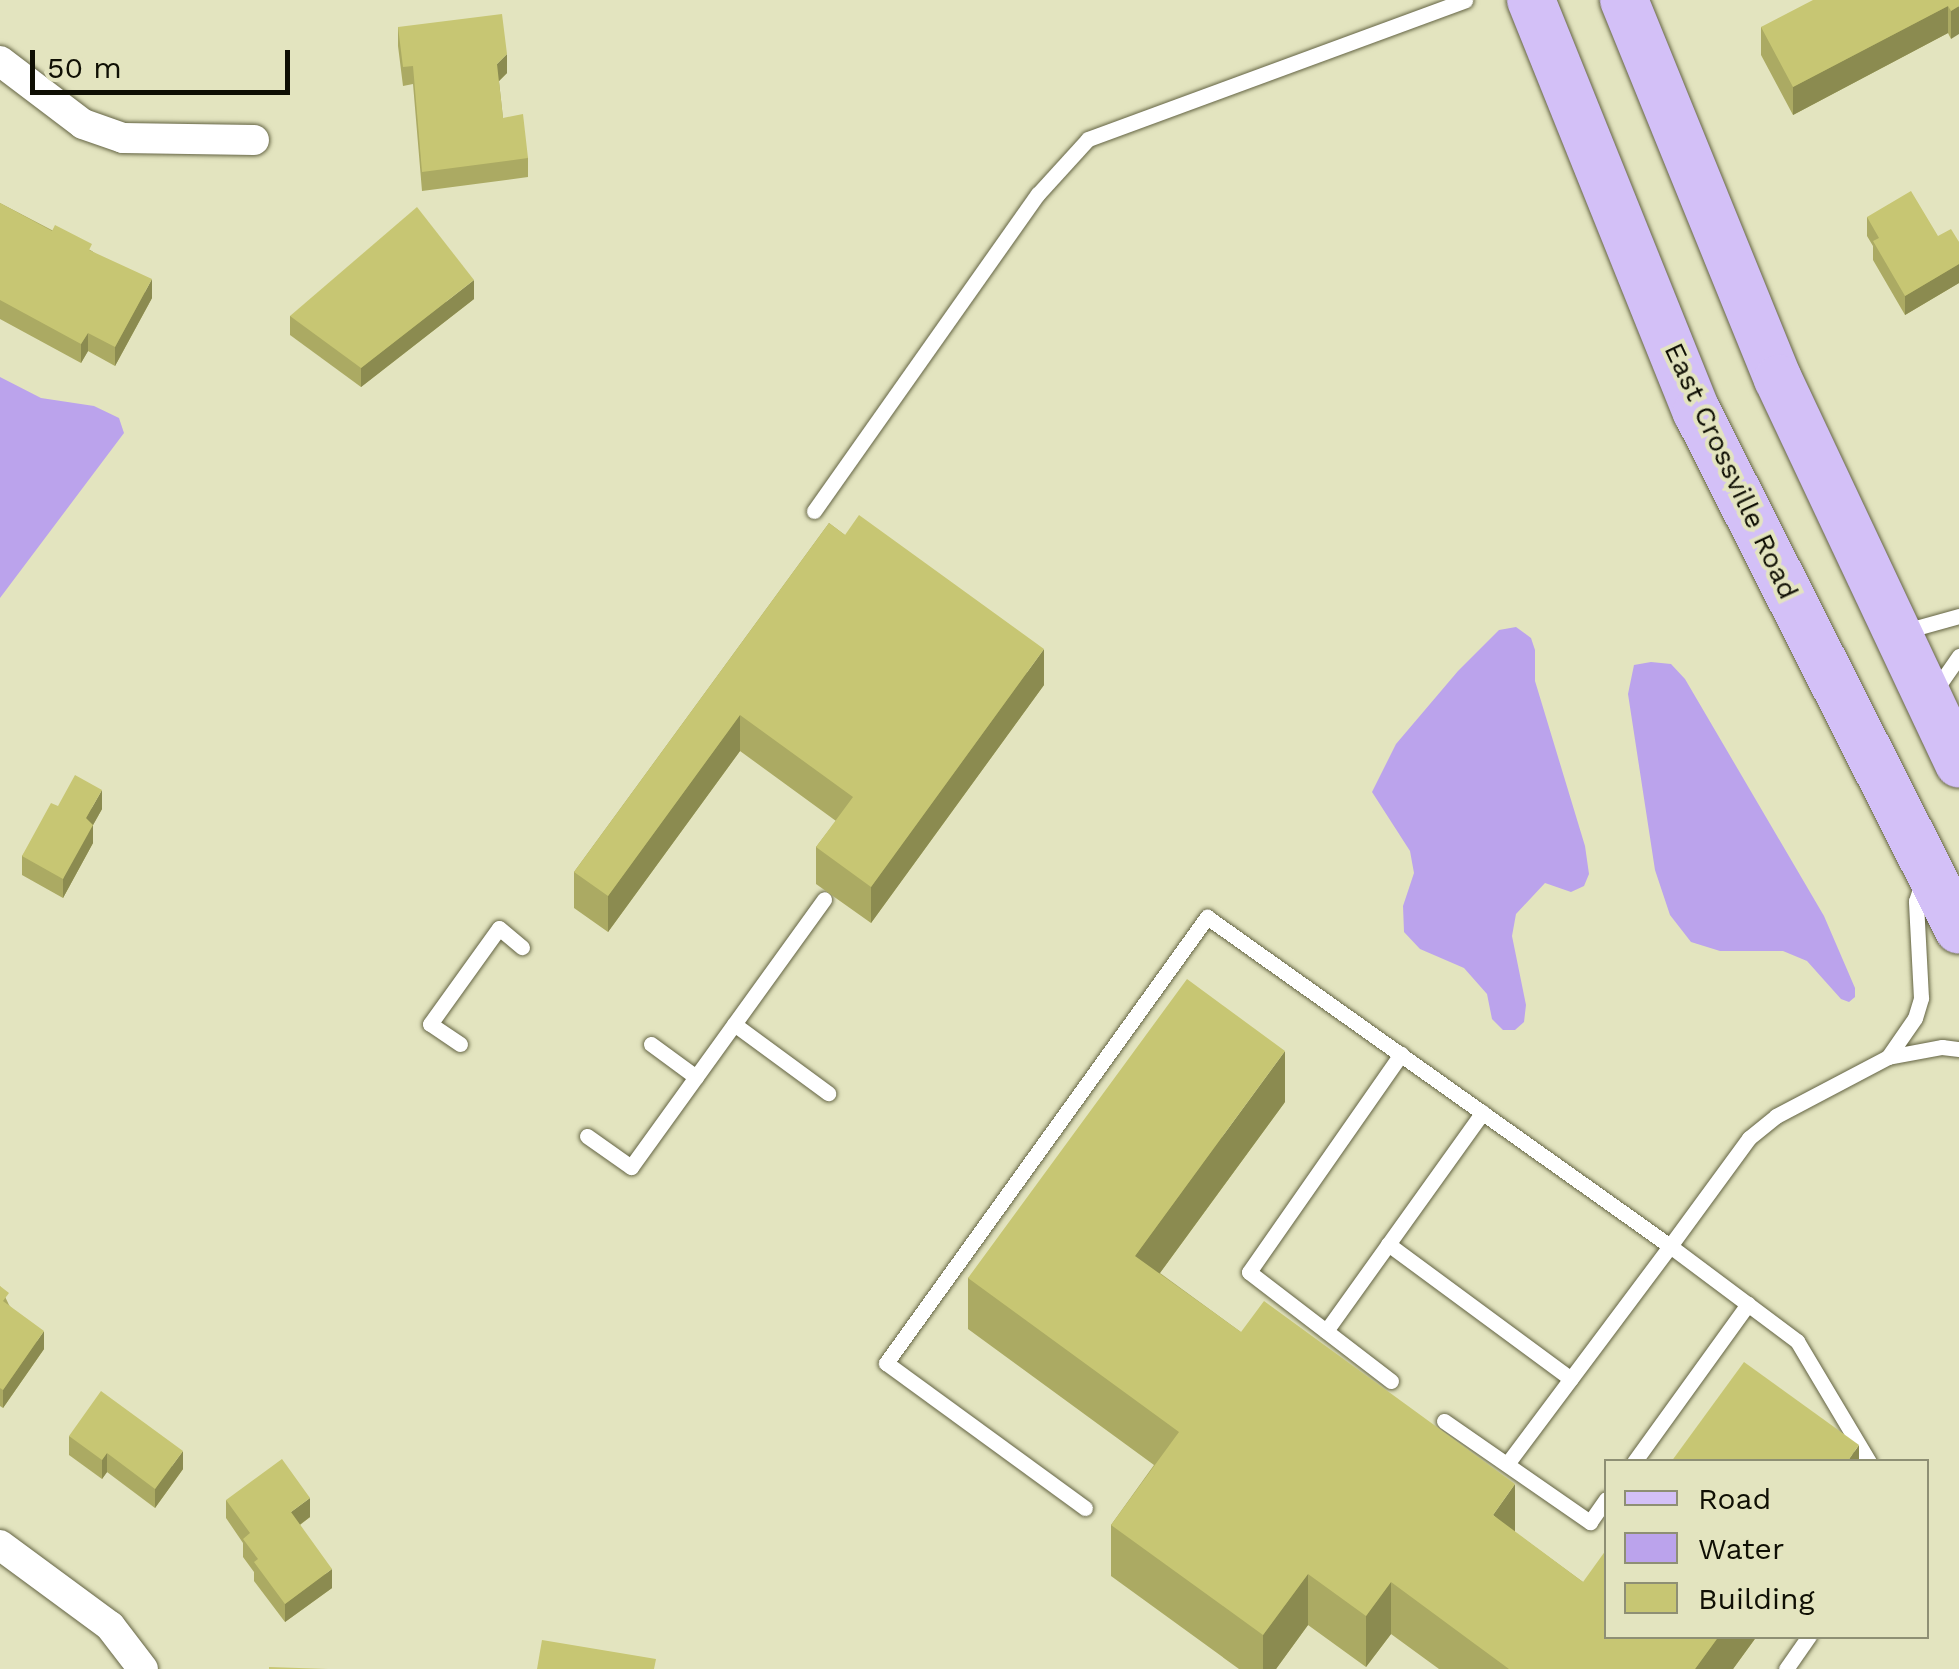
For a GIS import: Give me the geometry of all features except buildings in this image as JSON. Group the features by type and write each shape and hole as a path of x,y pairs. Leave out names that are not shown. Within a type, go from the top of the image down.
{"main road":[{"name":"East Crossville Road","path":"1531,0 1697,412 1959,930"},
{"path":"1624,0 1778,378 1959,763"}],"street":[{"path":"0,61 14,76 83,124 122,138 254,140"},
{"path":"0,1544 110,1626 143,1669"}],"lane":[{"path":"814,511 1038,194 1088,139 1466,0"},
{"path":"1898,633 1959,616"},
{"path":"1929,700 1959,656"},
{"path":"1888,1057 1915,1018 1920,998 1916,901 1927,866"},
{"path":"587,1136 631,1167 824,899"},
{"path":"1086,1508 886,1363 1208,916 1670,1246 1796,1341 1867,1459"},
{"path":"460,1044 430,1024 499,928 522,947"},
{"path":"734,1024 828,1093"},
{"path":"651,1044 696,1077"},
{"path":"1507,1464 1750,1138 1776,1116 1888,1057 1942,1047 1959,1049"},
{"path":"1391,1381 1249,1272 1401,1054"},
{"path":"1326,1331 1483,1112"},
{"path":"1388,1244 1571,1379"},
{"path":"1636,1459 1748,1304"},
{"path":"1444,1421 1590,1522 1604,1503"},
{"path":"1786,1669 1807,1639"}],"water":[{"path":"0,377 41,398 94,406 119,418 124,433 0,598"},
{"path":"1516,627 1531,638 1535,650 1535,681 1585,846 1589,874 1584,886 1571,892 1545,883 1516,914 1512,936 1526,1005 1524,1022 1515,1030 1503,1030 1492,1019 1487,994 1464,968 1420,949 1404,932 1403,906 1414,873 1410,851 1372,792 1396,744 1458,671 1499,630"},
{"path":"1671,664 1685,679 1824,916 1855,988 1855,997 1849,1002 1841,999 1807,961 1783,951 1720,951 1691,942 1670,915 1655,870 1628,694 1634,665"}]}
